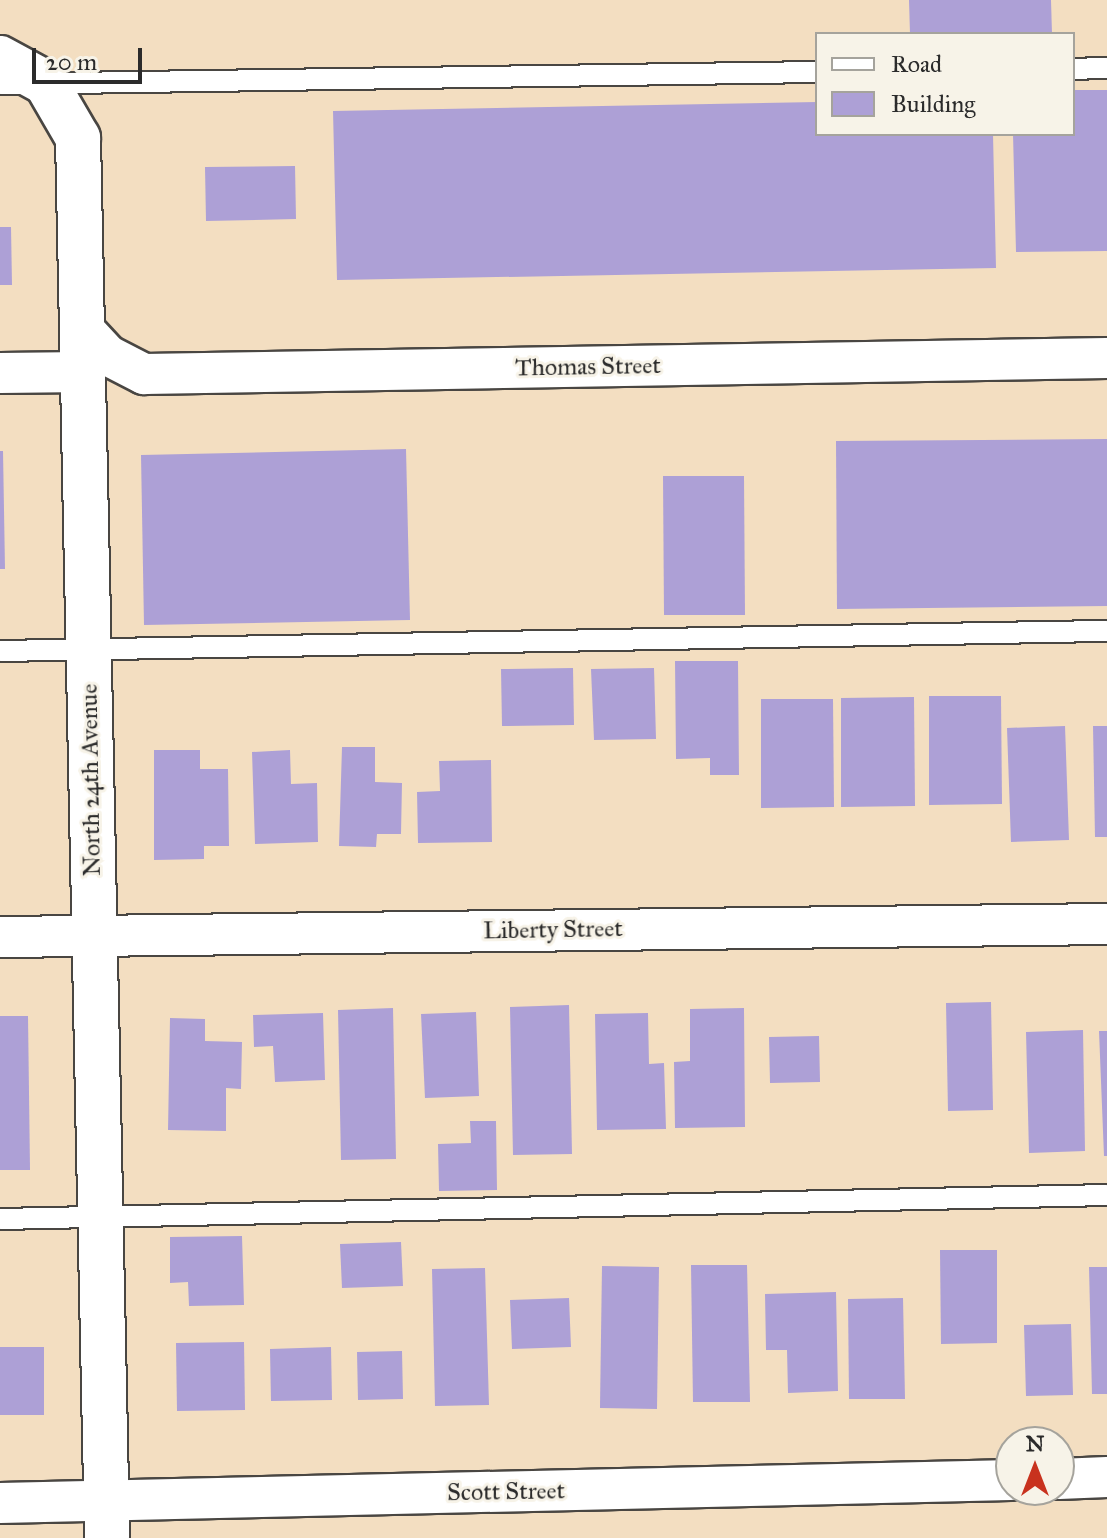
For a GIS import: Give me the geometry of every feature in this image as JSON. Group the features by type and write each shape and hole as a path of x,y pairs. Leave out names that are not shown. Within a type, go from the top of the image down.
{"street":[{"path":"0,58 46,83"},
{"name":"North 24th Avenue","path":"46,83 78,138 85,351 92,935 107,1520"},
{"path":"0,373 85,351"},
{"name":"Thomas Street","path":"85,351 107,355 144,374 1107,358"},
{"name":"Liberty Street","path":"0,937 1107,924"},
{"path":"1075,1478 1107,1477"},
{"name":"Scott Street","path":"0,1503 107,1520 995,1481"}],"lane":[{"path":"1075,69 1107,68"},
{"path":"0,84 815,72"},
{"path":"0,651 1107,631"},
{"path":"0,1219 1107,1195"}],"building":[{"path":"909,0 1051,0 1052,32 910,32"},
{"path":"1075,90 1107,90 1107,251 1016,252 1013,136 1075,136"},
{"path":"815,102 815,136 993,136 996,268 337,280 333,111"},
{"path":"295,166 296,219 206,221 205,167"},
{"path":"0,227 11,227 12,285 0,285"},
{"path":"1107,439 1107,606 837,609 836,441"},
{"path":"406,449 410,620 144,625 141,455"},
{"path":"0,451 3,451 5,569 0,569"},
{"path":"663,476 744,476 745,615 664,615"},
{"path":"675,661 738,661 739,775 710,775 710,758 676,759"},
{"path":"573,668 574,725 502,726 501,669"},
{"path":"654,668 656,739 594,740 591,669"},
{"path":"929,696 1001,696 1002,804 929,805"},
{"path":"914,697 915,806 841,807 841,698"},
{"path":"761,699 833,699 834,807 761,808"},
{"path":"1065,726 1069,840 1011,842 1007,728"},
{"path":"1093,726 1107,726 1107,837 1095,837"},
{"path":"342,747 375,747 375,782 402,783 401,834 377,834 376,847 339,846"},
{"path":"154,750 200,750 200,769 228,769 229,846 204,846 204,859 154,860"},
{"path":"290,750 291,784 317,783 318,842 255,844 252,752"},
{"path":"491,760 492,842 418,843 417,792 440,791 439,761"},
{"path":"991,1002 993,1110 948,1111 946,1003"},
{"path":"569,1005 572,1154 513,1155 510,1007"},
{"path":"393,1008 396,1159 341,1160 338,1010"},
{"path":"744,1008 745,1127 675,1128 674,1062 690,1061 690,1009"},
{"path":"476,1012 479,1096 425,1098 421,1014"},
{"path":"323,1013 325,1080 275,1082 273,1046 254,1047 253,1015"},
{"path":"648,1013 649,1064 664,1063 666,1129 597,1130 595,1014"},
{"path":"0,1016 28,1016 30,1170 0,1170"},
{"path":"170,1018 205,1019 205,1041 242,1042 241,1089 226,1088 226,1131 168,1130"},
{"path":"1083,1030 1085,1151 1029,1153 1026,1032"},
{"path":"1099,1031 1107,1031 1107,1156 1104,1156"},
{"path":"819,1036 820,1082 770,1083 769,1037"},
{"path":"470,1121 496,1121 497,1190 439,1191 438,1144 471,1143"},
{"path":"242,1236 244,1305 189,1306 188,1282 170,1283 170,1237"},
{"path":"401,1242 403,1286 342,1288 340,1244"},
{"path":"940,1250 997,1250 997,1343 941,1344"},
{"path":"691,1265 747,1265 750,1402 693,1402"},
{"path":"602,1266 659,1267 657,1409 600,1408"},
{"path":"1089,1267 1107,1267 1107,1394 1092,1394"},
{"path":"485,1268 489,1405 435,1406 432,1269"},
{"path":"836,1292 838,1391 788,1393 787,1350 766,1350 765,1294"},
{"path":"569,1298 571,1347 512,1349 510,1300"},
{"path":"903,1298 905,1399 849,1399 848,1299"},
{"path":"1071,1324 1073,1395 1026,1396 1024,1325"},
{"path":"244,1342 245,1410 177,1411 176,1343"},
{"path":"0,1347 44,1347 44,1415 0,1415"},
{"path":"331,1347 332,1400 271,1401 270,1349"},
{"path":"402,1351 403,1399 358,1400 357,1352"}]}
